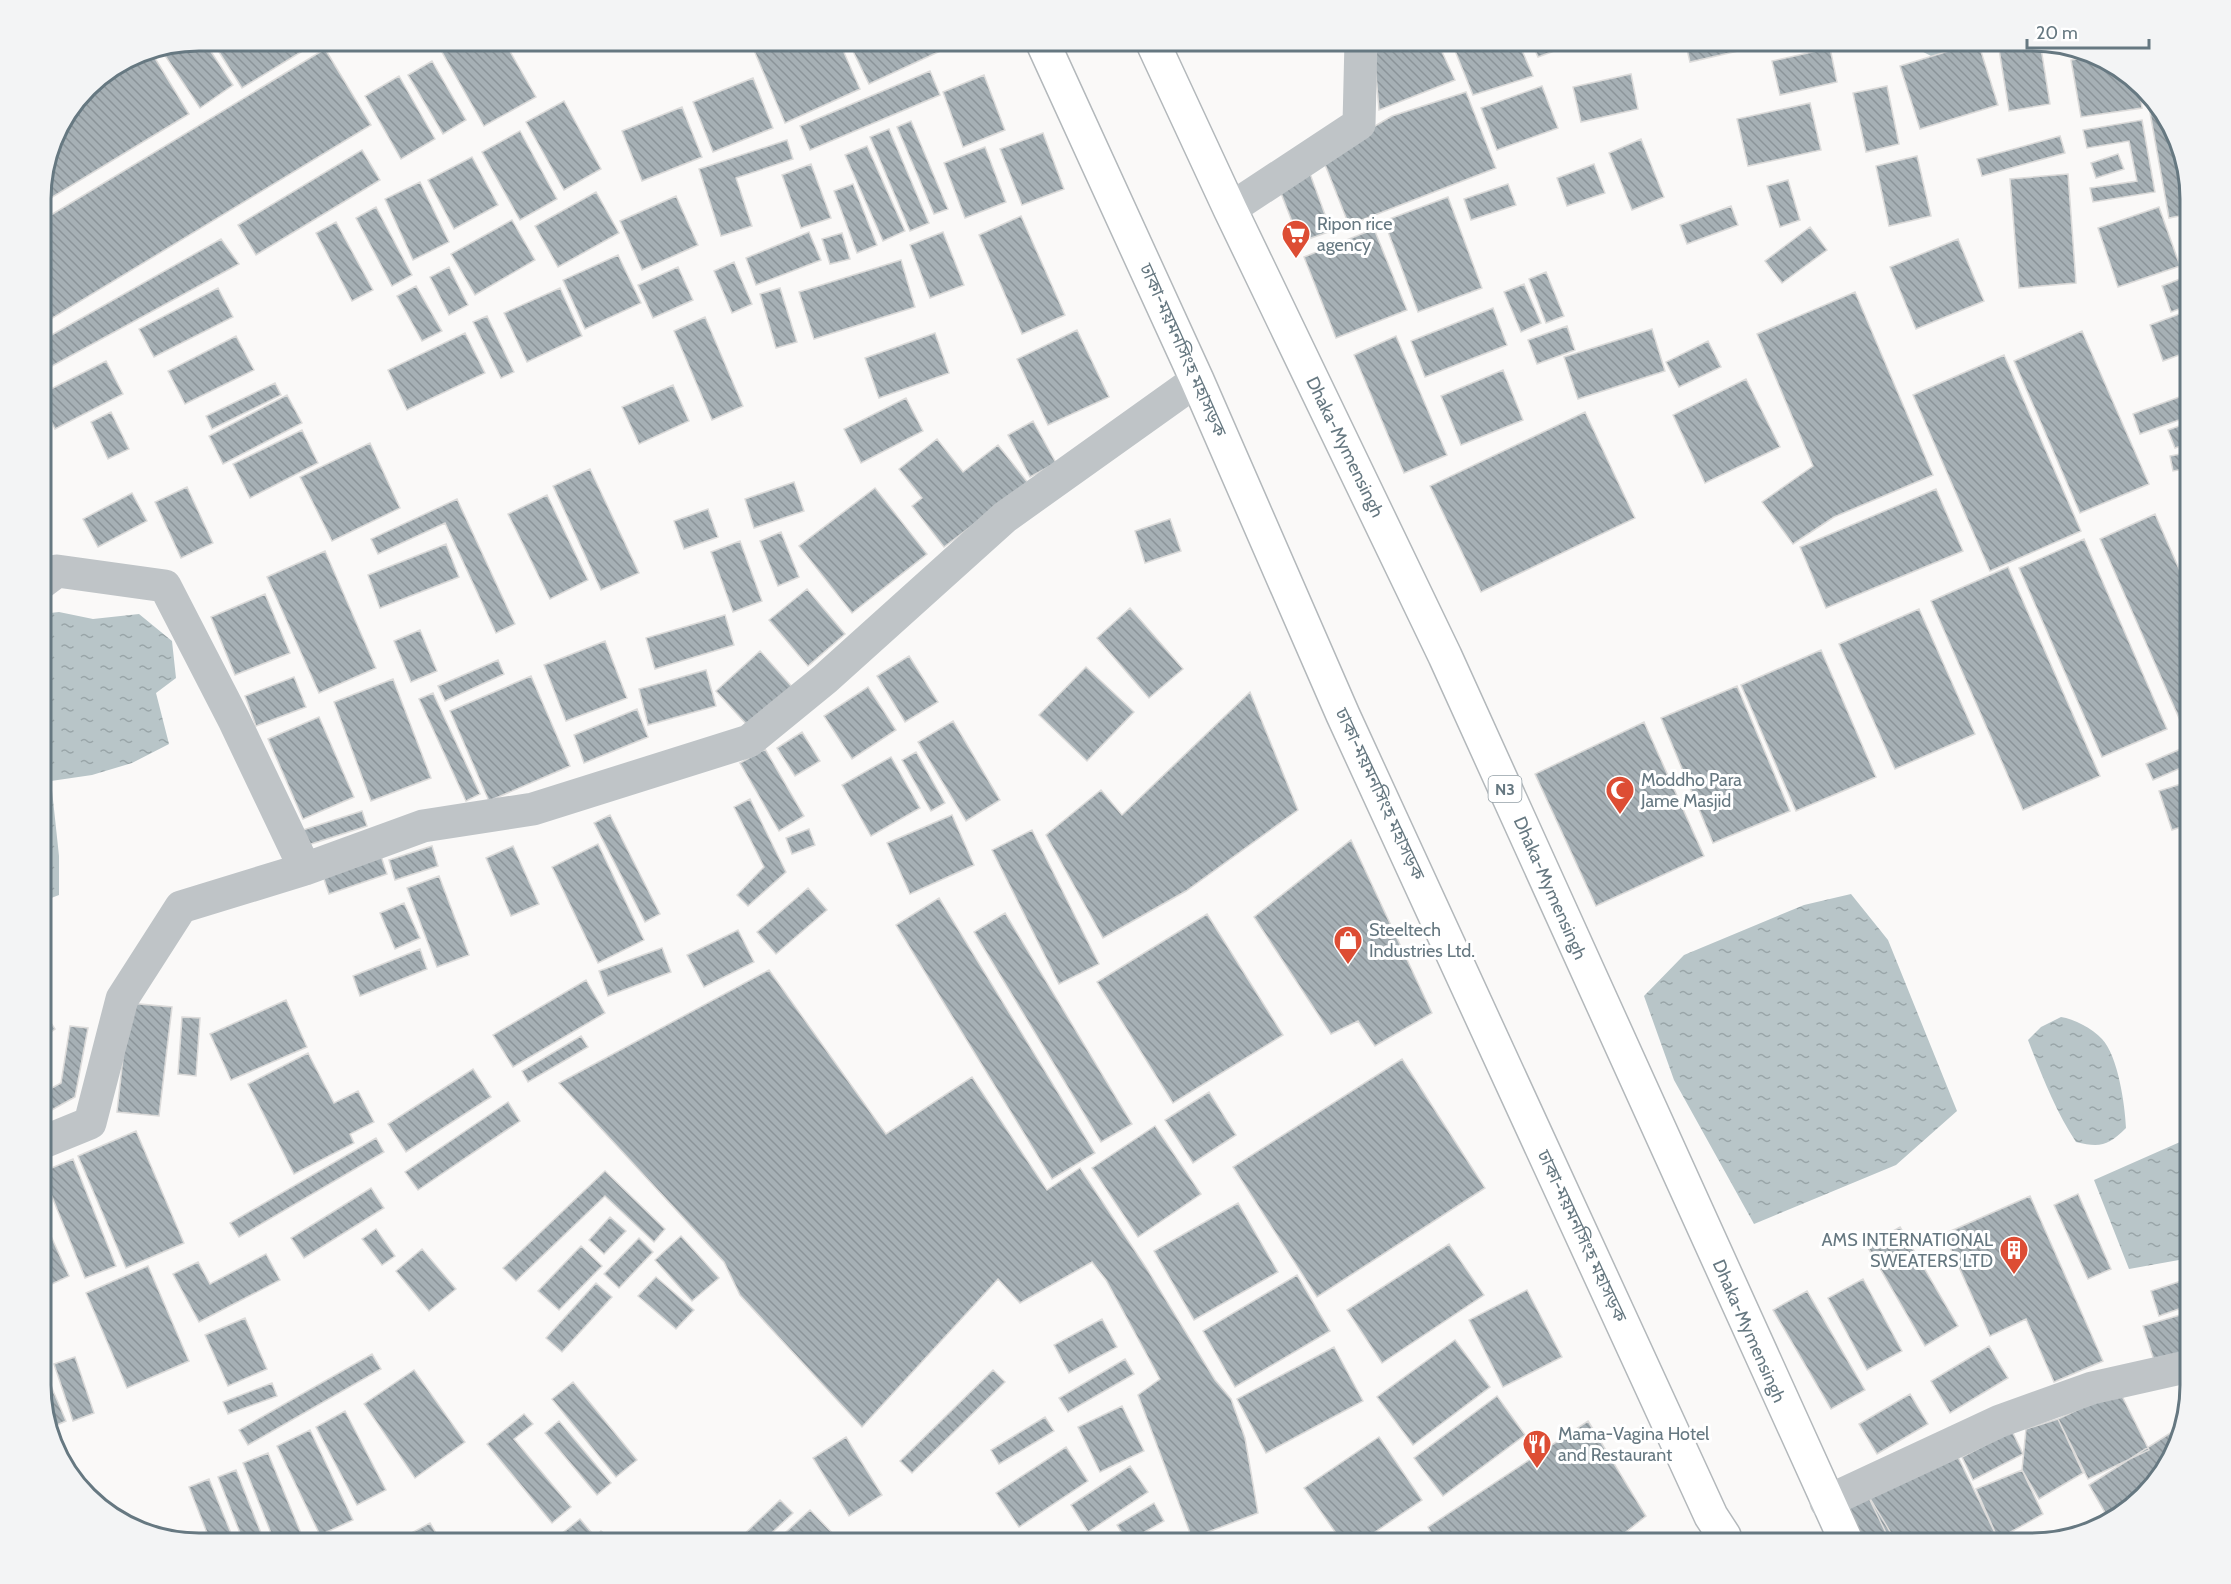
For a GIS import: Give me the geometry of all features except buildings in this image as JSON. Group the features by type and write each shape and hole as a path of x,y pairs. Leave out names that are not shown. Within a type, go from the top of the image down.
{"highway":[{"name":"ঢাকা-ময়মনসিংহ মহাসড়ক","path":"1047,51 1197,380 1348,725 1711,1516 1722,1533"},
{"name":"Dhaka-Mymensingh","path":"1157,51 1230,209 1445,656 1842,1533"}],"street":[{"path":"1230,209 1359,124 1361,51"},
{"path":"51,1139 90,1123 122,999 182,906 305,869 423,826 533,809 749,741 825,679 1005,517 1197,380"},
{"path":"51,576 57,571 165,586 234,720 305,869"},
{"path":"1826,1502 2000,1421 2092,1388 2180,1368"}],"water":[{"path":"1921,51 1950,51 1933,57"},
{"path":"59,612 93,619 139,614 172,641 176,678 156,693 169,744 132,763 92,775 51,781 51,613"},
{"path":"51,781 59,856 59,895 51,898"},
{"path":"1851,894 1888,940 1957,1111 1896,1165 1754,1224 1674,1080 1644,996 1684,955 1804,905"},
{"path":"2061,1017 2093,1031 2108,1047 2112,1057 2122,1094 2126,1128 2109,1142 2091,1145 2076,1142 2055,1105 2028,1040 2041,1027"},
{"path":"2180,1142 2180,1260 2129,1269 2094,1180"}],"place":[{"name":"Ripon rice agency","path":"1296,260"},
{"name":"Moddho Para Jame Masjid","path":"1620,816"},
{"name":"Steeltech Industries Ltd.","path":"1348,966"},
{"name":"AMS INTERNATIONAL SWEATERS LTD","path":"2014,1276"},
{"name":"Mama-Vagina Hotel and Restaurant","path":"1537,1470"}]}
